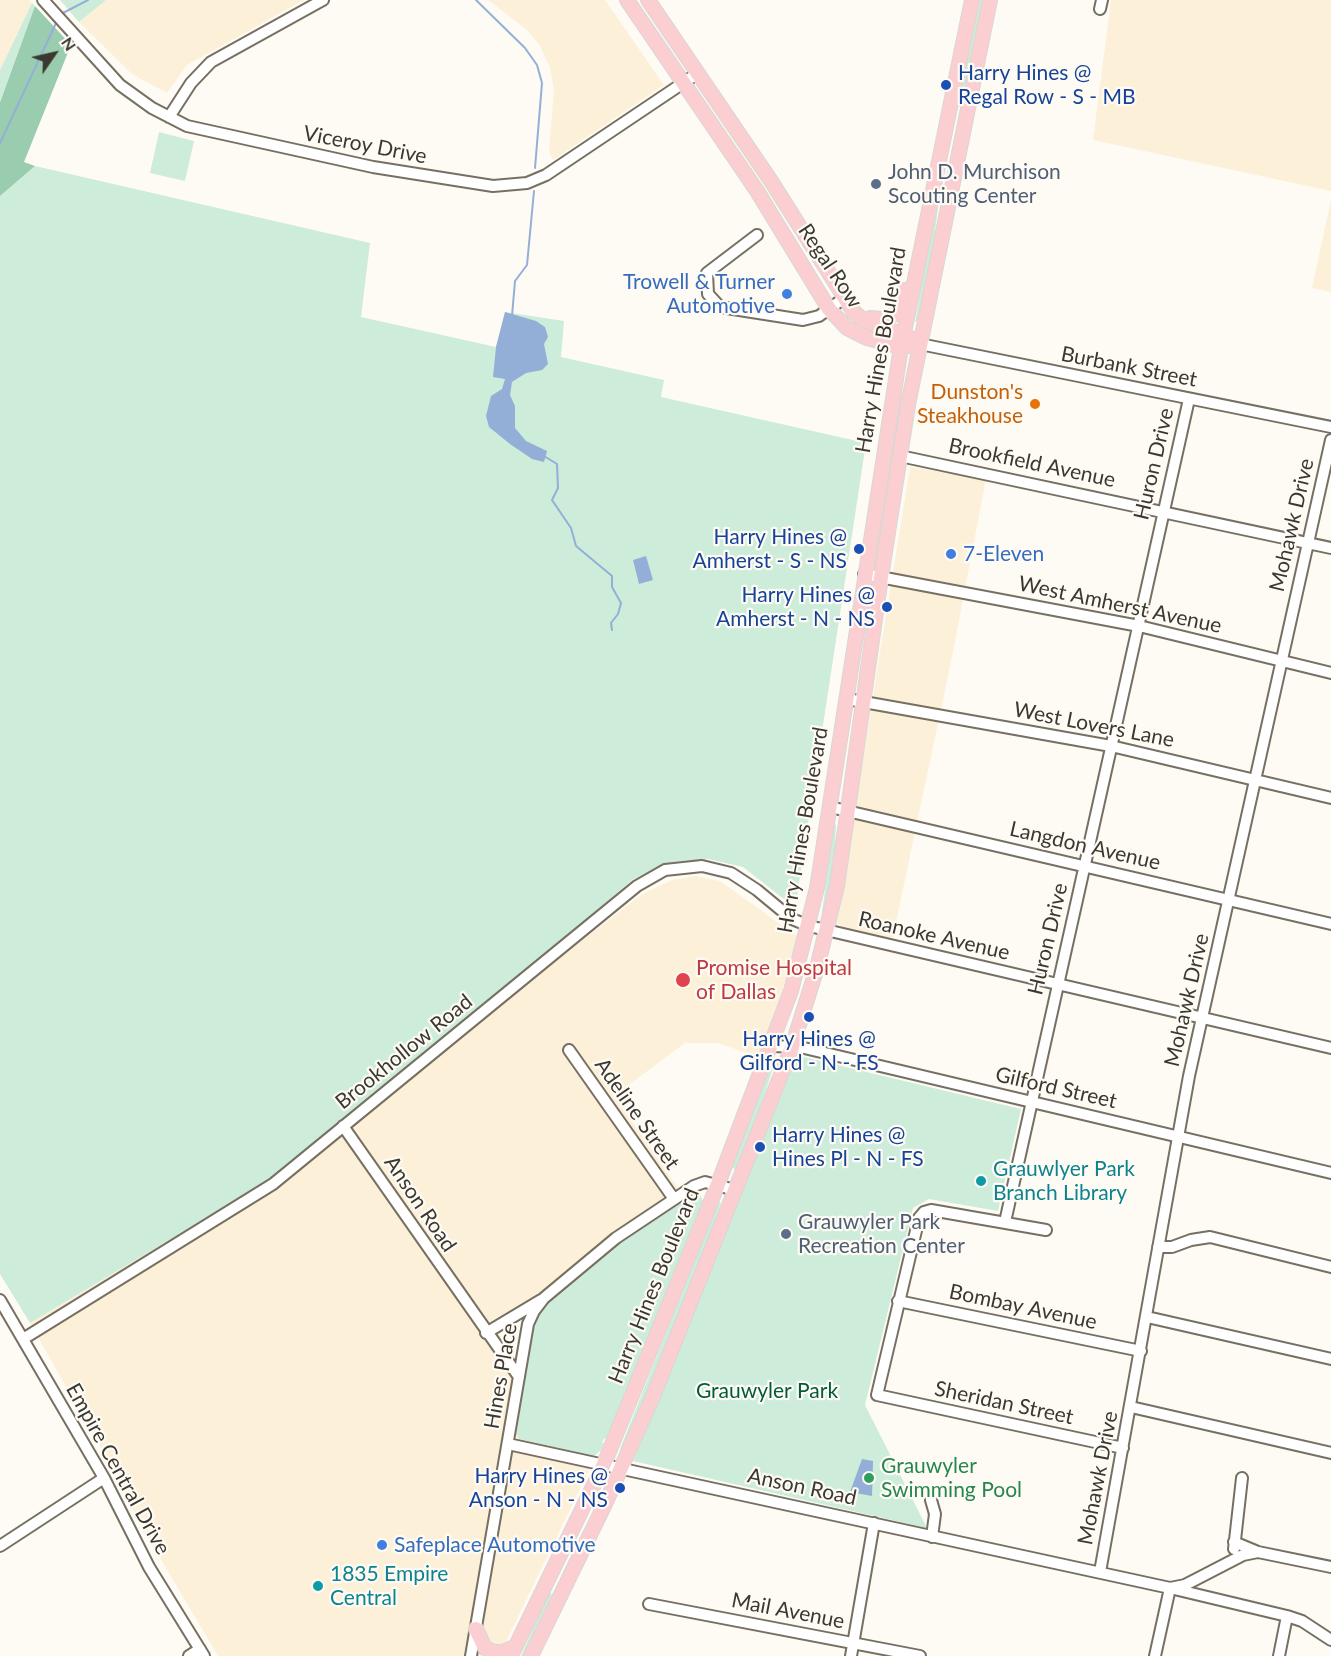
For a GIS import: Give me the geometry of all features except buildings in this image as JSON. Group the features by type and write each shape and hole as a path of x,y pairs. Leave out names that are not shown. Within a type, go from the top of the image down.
{"main road":[{"name":"Regal Row","path":"627,0 742,170 829,309 847,328 867,338 902,340 920,344"},
{"name":"Regal Row","path":"648,0 758,160 843,299 856,315 902,340"},
{"name":"Harry Hines Boulevard","path":"513,1651 554,1572 604,1464 772,1046 809,926 830,807 864,574 902,340 972,0"},
{"name":"Harry Hines Boulevard","path":"531,1656 622,1467 735,1190 792,1047 827,930 837,886 849,811 900,456 941,231 990,0"},
{"path":"947,122 965,126"},
{"path":"742,170 758,160"},
{"path":"932,195 939,199 941,205 939,222 941,231"},
{"path":"776,223 785,228 806,253 816,256"},
{"path":"856,315 882,319 896,313 919,258"},
{"path":"867,338 884,350 896,375"},
{"path":"554,1572 568,1580"},
{"path":"476,1629 485,1648 493,1652 513,1651"}],"street":[{"path":"169,117 203,69 219,56 323,0"},
{"name":"Viceroy Drive","path":"44,1 120,85 169,117 206,132 437,179 494,186 514,185 546,175 698,73"},
{"path":"757,235 707,273 706,285 712,300 727,310 788,320 812,319 843,299"},
{"name":"Burbank Street","path":"920,344 1331,427"},
{"name":"Huron Drive","path":"1005,1222 1189,399"},
{"name":"Mohawk Drive","path":"1101,1572 1179,1135 1331,440"},
{"name":"Brookfield Avenue","path":"900,456 1331,548"},
{"name":"West Amherst Avenue","path":"864,574 1138,626 1331,673"},
{"name":"West Lovers Lane","path":"847,699 1111,746 1331,798"},
{"name":"Langdon Avenue","path":"830,807 1331,924"},
{"name":"Brookhollow Road","path":"22,1339 273,1184 637,886 665,870 702,866 731,873 757,890 792,919 809,926"},
{"name":"Roanoke Avenue","path":"809,926 1331,1048"},
{"name":"Gilford Street","path":"772,1046 792,1047 1179,1135 1331,1173"},
{"name":"Adeline Street","path":"569,1050 674,1199"},
{"name":"Anson Road","path":"343,1126 519,1377"},
{"name":"Hines Place","path":"471,1656 528,1324 544,1298 616,1238 674,1199 701,1182 718,1184 735,1190"},
{"path":"898,1301 919,1218 924,1212 931,1210 1046,1230"},
{"path":"1158,1247 1172,1247 1191,1240 1210,1237 1331,1267"},
{"path":"486,1333 544,1298"},
{"name":"Empire Central Drive","path":"0,1300 104,1478 140,1551 202,1653"},
{"name":"Bombay Avenue","path":"898,1301 1141,1351"},
{"name":"Sheridan Street","path":"898,1301 877,1395 1123,1448"},
{"path":"1147,1317 1331,1359"},
{"path":"1131,1407 1331,1453"},
{"name":"Anson Road","path":"508,1444 1170,1588 1287,1616 1302,1621 1331,1640"},
{"path":"0,1546 104,1478"},
{"path":"1231,1561 1242,1478"},
{"path":"931,1500 935,1514 932,1537"},
{"path":"851,1656 874,1523"},
{"path":"1234,1542 1258,1552 1331,1567"},
{"path":"1155,1656 1170,1588 1185,1585 1231,1561 1258,1552"},
{"name":"Mail Avenue","path":"649,1604 920,1656"},
{"path":"1279,1656 1287,1616"},
{"path":"189,1656 202,1653"}],"shaded area":[{"path":"0,0 29,0 32,3 0,70"},
{"path":"106,0 304,0 187,65 167,93 132,74 79,22"},
{"path":"488,0 605,0 664,85 553,160 549,152 554,89 550,68 540,46 526,29"},
{"path":"1111,0 1331,0 1331,191 1093,140"},
{"path":"1331,200 1331,292 1312,288"},
{"path":"910,467 986,479 952,657 892,941 836,924"},
{"path":"695,876 720,881 797,936 779,1004 758,1057 718,1043 685,1043 614,1096 678,1188 538,1294 491,1321 525,1376 516,1433 519,1439 596,1456 499,1656 218,1656 140,1524 109,1462 30,1323 278,1175 554,947 562,956 642,894 672,880"}],"green space":[{"path":"60,0 106,0 79,22"},
{"path":"977,0 984,0 962,107 959,107 965,63"},
{"path":"32,3 35,6 0,101 0,70"},
{"path":"35,6 71,45 24,162 35,166 0,196 0,102"},
{"path":"159,132 194,141 185,181 150,173"},
{"path":"35,166 370,243 361,317 496,347 505,312 564,321 561,357 664,380 661,397 866,443 797,896 785,900 743,867 708,859 665,864 632,880 517,979 278,1175 30,1323 0,1274 0,196"},
{"path":"935,204 938,209 931,263 919,322 915,322"},
{"path":"893,440 894,453 880,559 875,559"},
{"path":"834,824 836,825 834,865 825,912 822,912"},
{"name":"Grauwyler Park","path":"804,1057 1021,1109 998,1211 929,1199 913,1208 865,1405 927,1528 633,1461 794,1063"},
{"path":"771,1064 774,1065 737,1170 731,1167"},
{"path":"693,1194 700,1195 704,1203 607,1440 605,1438 602,1442 604,1444 601,1450 594,1456 519,1439 516,1433 533,1332 542,1308 620,1243"},
{"path":"718,1202 721,1203 690,1292 623,1451 620,1449"},
{"path":"549,1592 552,1594 534,1639 525,1656 521,1656"}],"water":[{"path":"505,312 536,321 545,327 548,337 544,344 548,364 542,370 526,373 512,382 510,395 515,406 515,428 526,441 547,451 544,462 532,459 510,444 489,427 486,416 491,396 502,389 505,379 493,377 496,347"},
{"path":"646,556 653,580 639,584 633,560"},
{"path":"862,1459 873,1461 872,1496 850,1492"}],"waterway":[{"path":"61,14 88,0"},
{"path":"476,0 525,48 537,65 542,83 535,168"},
{"path":"0,143 57,21"},
{"path":"512,316 515,281 527,265 534,191"},
{"path":"544,456 557,464 558,488 552,500 571,528 576,546 612,576 612,587 621,603 618,614 611,623 612,630"}],"place":[{"name":"Harry Hines @ Regal Row - S - MB","path":"946,85"},
{"name":"John D. Murchison Scouting Center","path":"876,184"},
{"name":"Trowell & Turner Automotive","path":"787,294"},
{"name":"Dunston's Steakhouse","path":"1035,404"},
{"name":"Harry Hines @ Amherst - S - NS","path":"859,549"},
{"name":"7-Eleven","path":"951,554"},
{"name":"Harry Hines @ Amherst - N - NS","path":"887,607"},
{"name":"Promise Hospital of Dallas","path":"683,980"},
{"name":"Harry Hines @ Gilford - N - FS","path":"809,1017"},
{"name":"Harry Hines @ Hines Pl - N - FS","path":"760,1147"},
{"name":"Grauwlyer Park Branch Library","path":"981,1181"},
{"name":"Grauwyler Park Recreation Center","path":"786,1234"},
{"name":"Grauwyler Swimming Pool","path":"869,1478"},
{"name":"Harry Hines @ Anson - N - NS","path":"620,1488"},
{"name":"Safeplace Automotive","path":"382,1545"},
{"name":"1835 Empire Central","path":"318,1586"}]}
